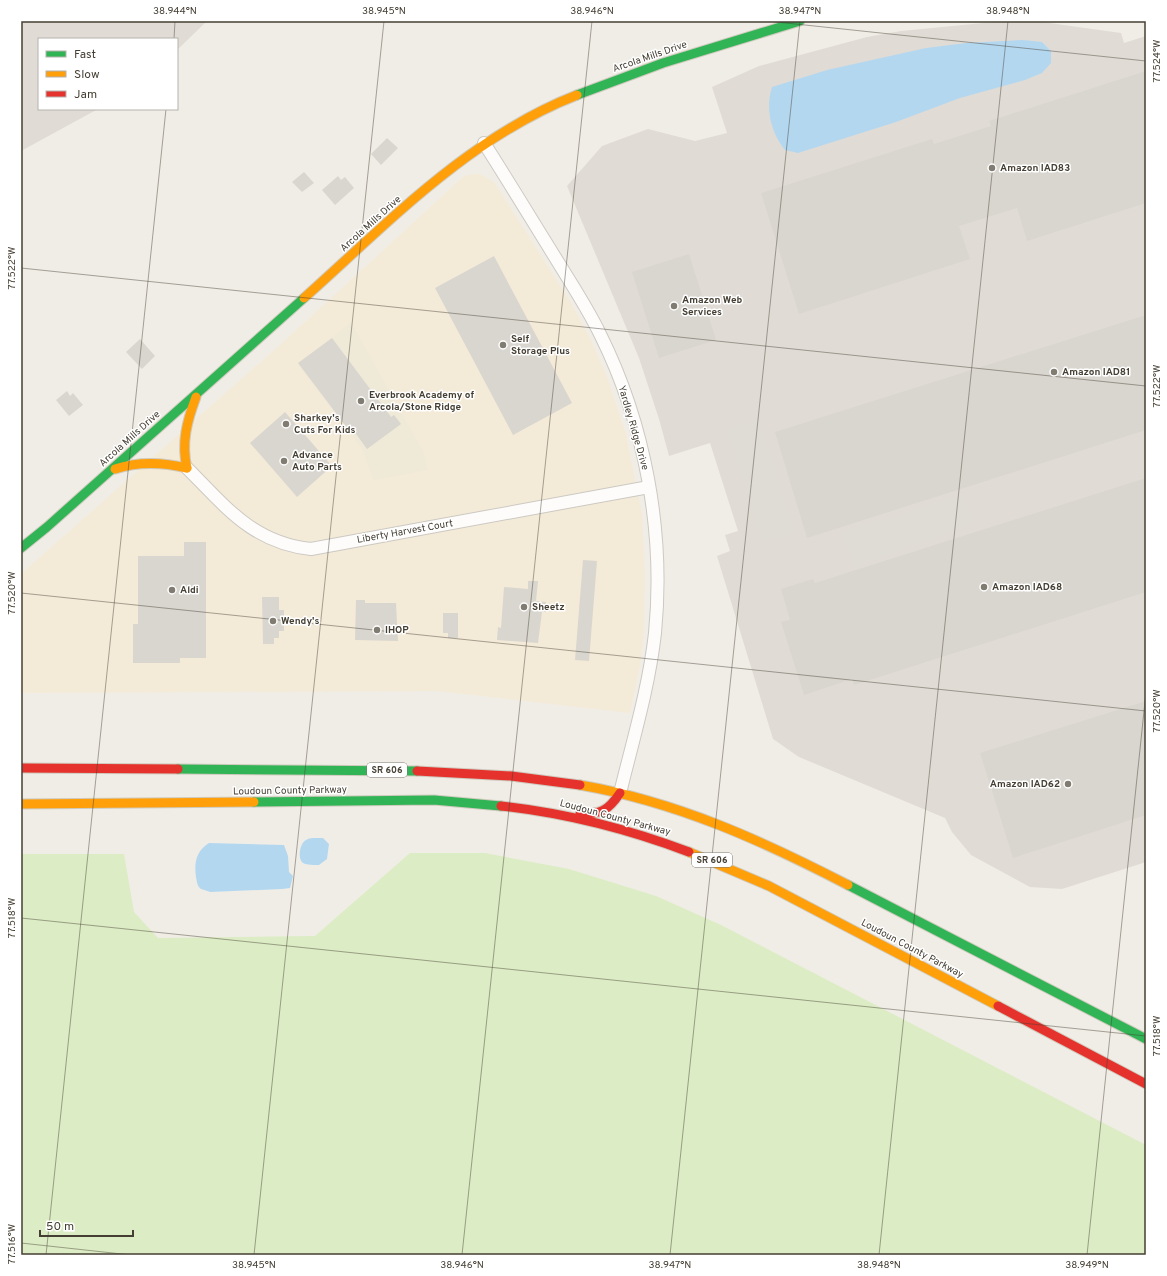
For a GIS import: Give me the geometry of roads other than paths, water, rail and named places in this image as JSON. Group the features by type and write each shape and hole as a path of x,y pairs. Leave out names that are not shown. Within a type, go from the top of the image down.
{"main road":[{"name":"Arcola Mills Drive","path":"21,548 198,394 450,168 484,143 546,109 586,92 647,69 800,21"},
{"path":"111,471 131,464 148,463 170,464 187,468 183,447 189,418 198,394"},
{"name":"Loudoun County Parkway","path":"21,768 404,770 456,772 511,775 555,781 620,793 715,823 778,849 1146,1039"},
{"path":"561,814 598,814 612,806 620,793"},
{"name":"Loudoun County Parkway","path":"21,804 434,800 469,802 561,814 659,840 743,874 1146,1084"}],"street":[{"name":"Yardley Ridge Drive","path":"484,143 581,298 614,363 636,429 649,487 653,519 656,568 655,631 645,692 620,793"},
{"name":"Liberty Harvest Court","path":"187,468 236,517 251,529 284,545 311,549 649,487"}],"water":[{"path":"1023,40 1042,42 1051,51 1051,63 1042,73 1025,80 960,98 896,122 798,153 785,150 773,128 769,112 772,87 827,70 926,48 966,43"},
{"path":"323,838 329,844 327,859 319,865 309,865 303,863 300,858 302,844 307,839"},
{"path":"209,843 284,845 288,856 289,872 293,876 290,888 210,892 201,889 198,885 195,872 196,862 201,850"}],"place":[{"name":"Amazon IAD83","path":"992,168"},
{"name":"Amazon Web Services","path":"674,306"},
{"name":"Self Storage Plus","path":"503,345"},
{"name":"Amazon IAD81","path":"1054,372"},
{"name":"Everbrook Academy of Arcola/Stone Ridge","path":"361,401"},
{"name":"Sharkey's Cuts For Kids","path":"286,424"},
{"name":"Advance Auto Parts","path":"284,461"},
{"name":"Amazon IAD68","path":"984,587"},
{"name":"Aldi","path":"172,590"},
{"name":"Sheetz","path":"524,607"},
{"name":"Wendy's","path":"273,621"},
{"name":"IHOP","path":"377,630"},
{"name":"Amazon IAD62","path":"1068,784"}]}
